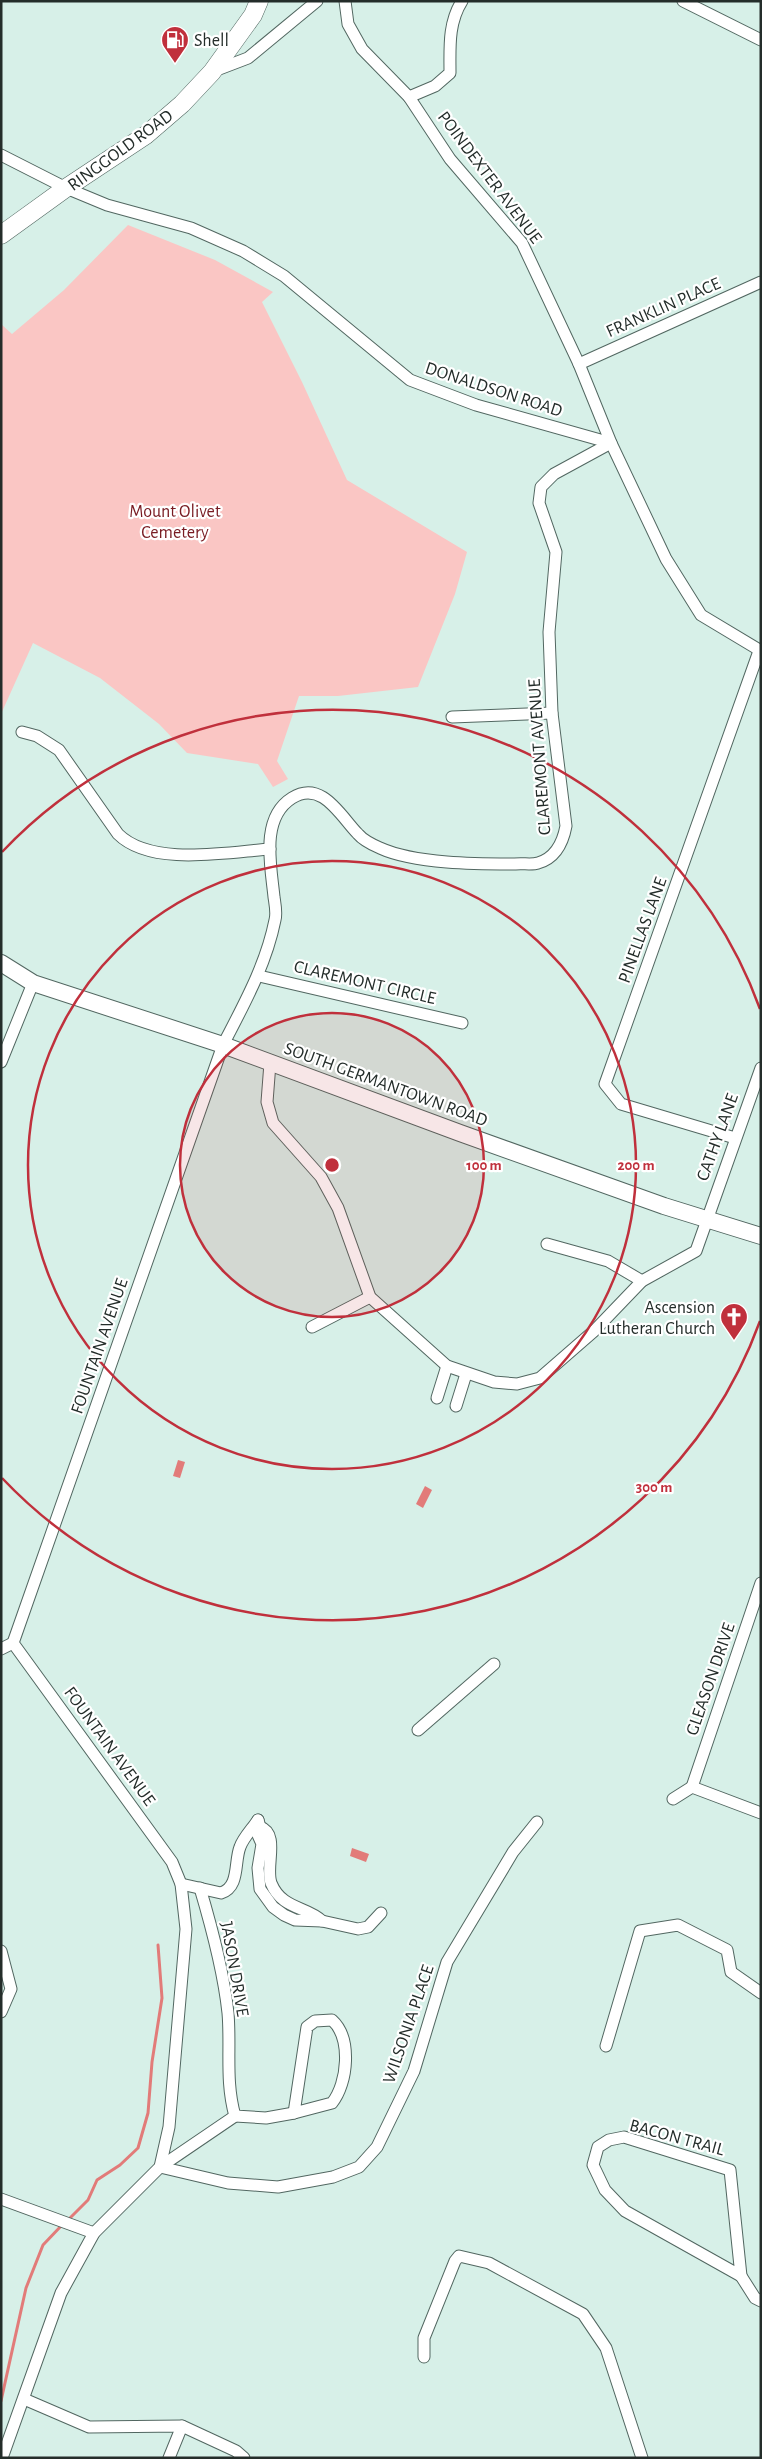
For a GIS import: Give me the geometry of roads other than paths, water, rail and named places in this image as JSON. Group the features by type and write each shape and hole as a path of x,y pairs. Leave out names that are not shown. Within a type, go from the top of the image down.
{"main road":[{"name":"RINGGOLD ROAD","path":"1,235 66,188 146,135 182,104 212,72 253,15 259,1"},
{"name":"SOUTH GERMANTOWN ROAD","path":"1,963 33,983 223,1045 562,1170 664,1206 707,1217 761,1236"}],"street":[{"path":"212,72 248,58 317,1"},
{"name":"POINDEXTER AVENUE","path":"345,1 348,24 362,49 409,98 450,158 522,243 579,364 611,443"},
{"path":"409,98 435,86 450,73 450,38 456,11 462,1"},
{"path":"683,1 761,40"},
{"name":"DONALDSON ROAD","path":"1,155 66,188 107,205 191,228 243,250 284,276 410,380 476,404 611,443"},
{"name":"FRANKLIN PLACE","path":"579,364 761,282"},
{"path":"611,443 666,559 701,615 760,651"},
{"name":"CLAREMONT AVENUE","path":"223,1045 259,976 276,918 270,849 271,834 276,817 293,797 306,793 321,796 332,804 359,836 381,849 414,857 477,864 538,863 553,854 563,842 566,826 552,713 549,632 556,552 539,502 542,487 554,474 611,443"},
{"name":"PINELLAS LANE","path":"735,1138 621,1104 605,1084 760,651"},
{"path":"452,717 552,713"},
{"path":"22,732 37,736 59,750 118,834 128,842 158,852 179,855 270,849"},
{"name":"CLAREMONT CIRCLE","path":"259,976 462,1023"},
{"path":"1,1062 33,983"},
{"name":"FOUNTAIN AVENUE","path":"160,2167 169,2127 186,1929 181,1884 172,1862 151,1831 12,1643 223,1045"},
{"path":"270,1063 266,1102 273,1123 321,1177 338,1208 370,1297 312,1328"},
{"name":"CATHY LANE","path":"370,1297 447,1366 494,1382 517,1384 540,1378 594,1331 642,1281 696,1250 761,1068"},
{"path":"547,1244 608,1261 642,1281"},
{"path":"437,1398 447,1366"},
{"path":"456,1406 466,1374"},
{"name":"GLEASON DRIVE","path":"692,1787 761,1583"},
{"path":"1,1649 12,1643"},
{"path":"418,1730 494,1664"},
{"path":"673,1799 692,1787 761,1813"},
{"path":"181,1884 221,1893 231,1887 240,1846 258,1820 260,1827 258,1835 262,1844 258,1878 260,1889 265,1898 284,1915 303,1921 322,1921 358,1929 368,1927 381,1913"},
{"name":"WILSONIA PLACE","path":"160,2167 228,2183 278,2187 333,2177 359,2167 377,2147 414,2071 447,1962 513,1852 537,1822"},
{"name":"JASON DRIVE","path":"200,1888 208,1915 228,2013 229,2095 235,2116"},
{"path":"606,2046 640,1931 678,1925 727,1950 730,1972 761,1993"},
{"path":"1,1951 11,1989 1,2012"},
{"path":"2,2458 61,2293 94,2233 160,2167 235,2116 266,2118 294,2113 332,2103 342,2085 344,2056 339,2026 332,2020 315,2021 307,2027 294,2113"},
{"name":"BACON TRAIL","path":"740,2276 730,2170 624,2137 609,2140 598,2147 594,2165 605,2190 625,2212 740,2276 756,2298 761,2300"},
{"path":"1,2199 94,2233"},
{"path":"424,2358 424,2338 455,2261 459,2256 489,2263 583,2314 606,2348 642,2458"},
{"path":"24,2399 89,2427 182,2426 236,2452 244,2458"},
{"path":"169,2458 182,2426"}],"waterway":[{"path":"67,2221 88,2200 97,2180 120,2165 138,2148 148,2113 152,2062 162,1998 158,1945"},
{"path":"1,2401 26,2288 43,2245 62,2225"}],"place":[{"name":"Shell","path":"175,64"},
{"name":"Ascension Lutheran Church","path":"734,1341"}],"park label":[{"name":"Mount Olivet Cemetery","path":"175,521"}]}
